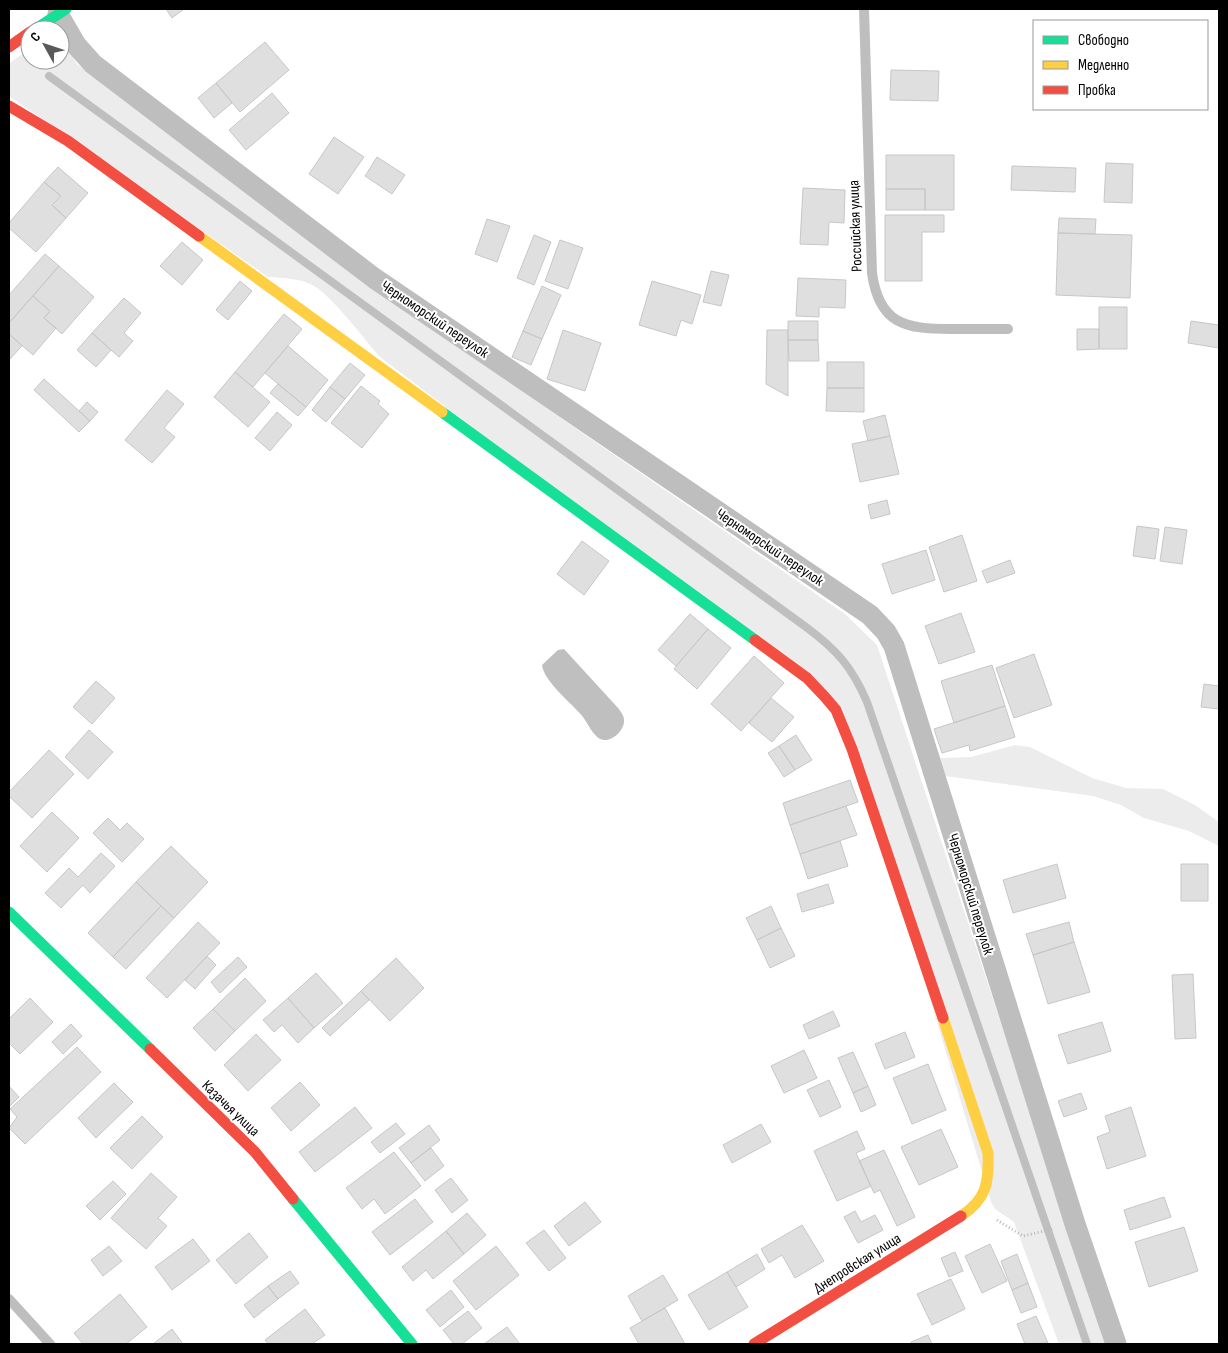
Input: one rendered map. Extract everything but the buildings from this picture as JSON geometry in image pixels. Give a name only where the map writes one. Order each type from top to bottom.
[{"type":"street","points":[[49,20],[62,11]]},
{"type":"street","name":"Черноморский переулок","points":[[62,11],[76,45],[93,64],[374,278],[870,615],[886,632],[894,646],[1075,1224],[1116,1344]]},
{"type":"street","points":[[9,47],[20,39]]},
{"type":"street","points":[[9,106],[68,141],[779,657],[807,678],[825,696],[836,710],[852,750],[988,1153],[988,1178],[981,1200],[974,1207]]},
{"type":"street","name":"Казачья улица","points":[[9,912],[255,1152],[412,1344]]},
{"type":"street","name":"Днепровская улица","points":[[754,1344],[974,1207]]},
{"type":"lane","name":"Российская улица","points":[[864,9],[872,273],[878,299],[888,312],[902,324],[919,329],[1008,329]]},
{"type":"lane","points":[[9,1300],[50,1344]]},
{"type":"path","points":[[974,1207],[1024,1236],[1060,1228]]},
{"type":"shaded area","points":[[70,53],[77,64],[369,286],[845,614],[877,645],[1106,1344],[1059,1344],[1014,1222],[995,1209],[991,1202],[843,709],[380,357],[321,291],[303,281],[268,277],[9,96],[9,63],[20,56],[20,70],[70,70]]},
{"type":"shaded area","points":[[564,649],[622,714],[624,724],[620,732],[613,738],[604,740],[597,737],[583,717],[553,685],[544,672],[542,665],[558,650]]},
{"type":"shaded area","points":[[1015,745],[1030,747],[1092,778],[1126,788],[1163,789],[1195,805],[1219,822],[1219,846],[1189,831],[1144,818],[1121,805],[1093,796],[945,776],[940,758],[971,757]]},
{"type":"waterway","points":[[49,76],[806,627],[843,660],[856,679],[867,702],[1087,1344]]},
{"type":"traffic: fast","points":[[49,20],[66,9]]},
{"type":"traffic: fast","points":[[442,412],[755,640]]},
{"type":"traffic: fast","points":[[9,912],[150,1049]]},
{"type":"traffic: fast","points":[[293,1199],[412,1344]]},
{"type":"traffic: slow","points":[[199,236],[442,412]]},
{"type":"traffic: slow","points":[[943,1018],[988,1153],[988,1173],[985,1189],[970,1210],[961,1216]]},
{"type":"traffic: jam","points":[[9,47],[20,39]]},
{"type":"traffic: jam","points":[[9,106],[68,141],[199,236]]},
{"type":"traffic: jam","points":[[755,640],[807,678],[836,710],[852,749],[943,1018]]},
{"type":"traffic: jam","points":[[150,1049],[255,1152],[293,1199]]},
{"type":"traffic: jam","points":[[754,1344],[961,1216]]}]
